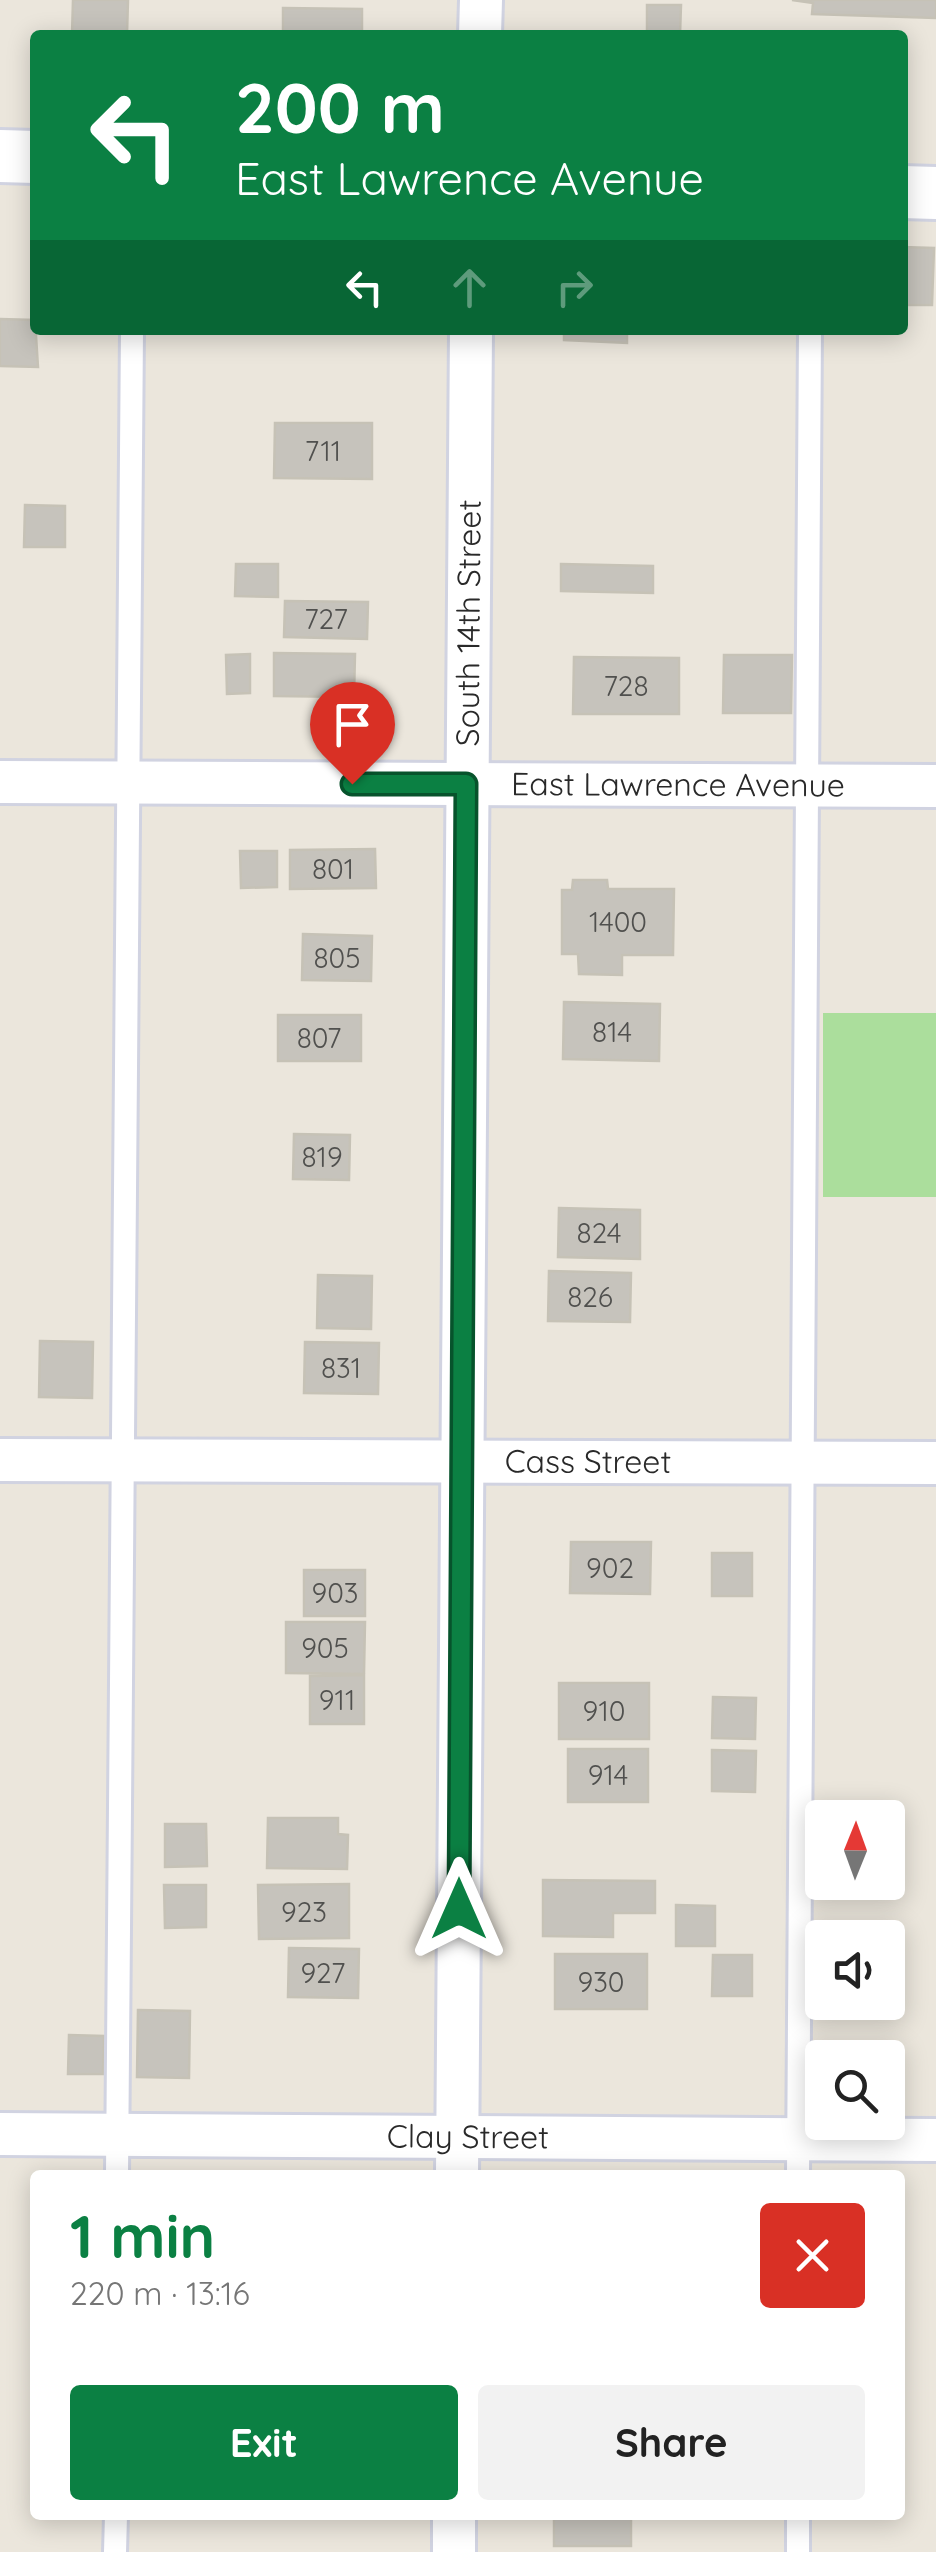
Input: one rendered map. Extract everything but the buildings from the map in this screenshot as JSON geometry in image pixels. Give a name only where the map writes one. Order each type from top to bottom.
[{"type":"street","points":[[480,30],[481,0]]},
{"type":"street","points":[[0,156],[30,157]]},
{"type":"street","points":[[908,192],[936,193]]},
{"type":"street","name":"South 14th Street","points":[[457,2157],[471,335]]},
{"type":"street","name":"East Lawrence Avenue","points":[[0,782],[936,786]]},
{"type":"street","name":"Cass Street","points":[[0,1460],[936,1463]]},
{"type":"street","name":"Clay Street","points":[[0,2134],[117,2154],[457,2157],[798,2158],[936,2140]]},
{"type":"street","points":[[454,2520],[454,2552]]},
{"type":"lane","points":[[117,2154],[132,335]]},
{"type":"lane","points":[[798,2158],[810,335]]},
{"type":"lane","points":[[116,2520],[116,2552]]},
{"type":"lane","points":[[798,2520],[798,2552]]},
{"type":"green space","points":[[823,1013],[936,1013],[936,1197],[823,1197]]},
{"type":"route","points":[[352,784],[466,784],[459,1909]]}]
